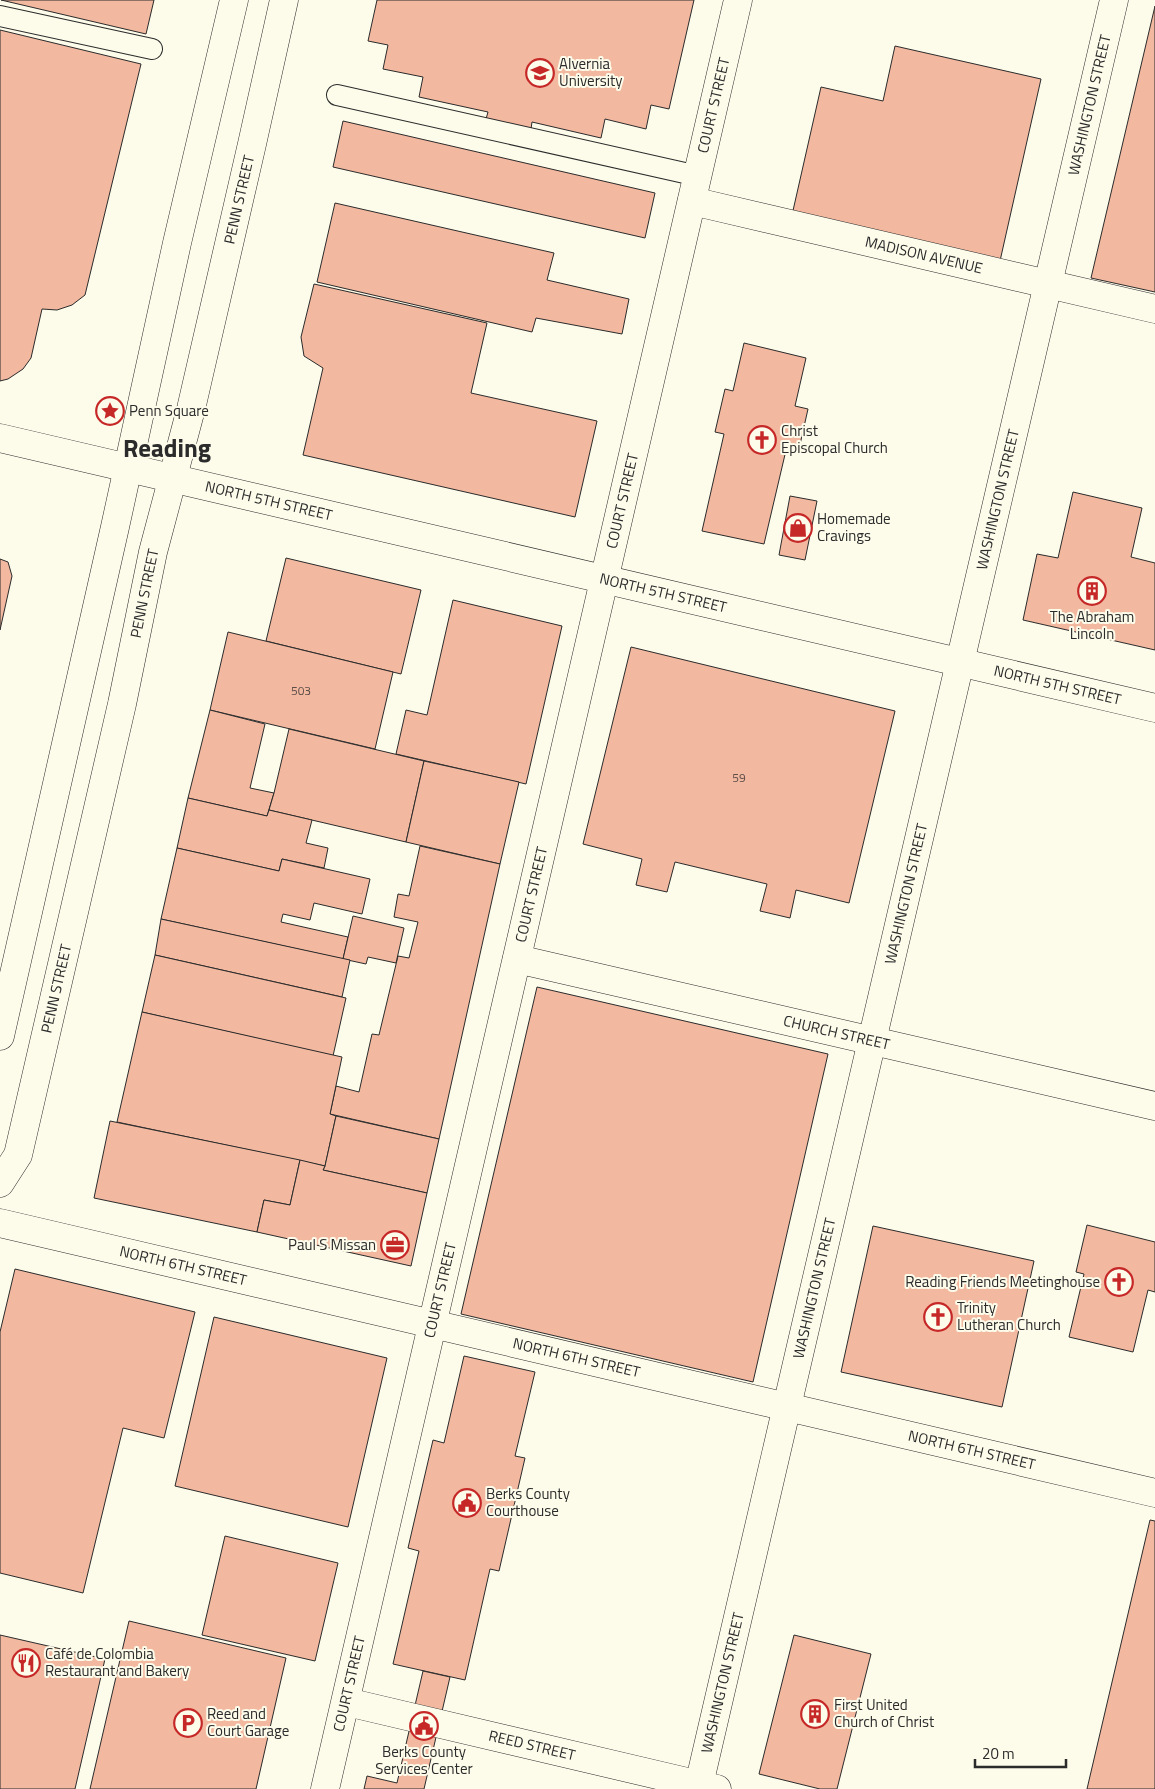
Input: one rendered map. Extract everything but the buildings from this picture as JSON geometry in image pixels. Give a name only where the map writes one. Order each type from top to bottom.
[{"type":"main road","points":[[0,1036],[129,467],[177,243],[234,0]]},
{"type":"main road","name":"PENN STREET","points":[[0,1183],[18,1156],[120,713],[153,552],[191,409],[284,0]]},
{"type":"main road","name":"COURT STREET","points":[[328,1780],[738,0]]},
{"type":"main road","name":"WASHINGTON STREET","points":[[705,1788],[787,1407],[1114,0]]},
{"type":"main road","name":"MADISON AVENUE","points":[[695,188],[1049,284],[1155,309]]},
{"type":"main road","name":"NORTH 5TH STREET","points":[[0,438],[1155,708]]},
{"type":"main road","name":"CHURCH STREET","points":[[517,959],[1155,1106]]},
{"type":"main road","name":"NORTH 6TH STREET","points":[[0,1223],[1155,1493]]},
{"type":"main road","name":"REED STREET","points":[[346,1702],[705,1788]]},
{"type":"street","points":[[0,16],[152,49]]},
{"type":"street","points":[[337,94],[695,188]]},
{"type":"place","name":"Alvernia University","points":[[540,73]]},
{"type":"place","name":"Penn Square","points":[[110,411]]},
{"type":"place","name":"Christ Episcopal Church","points":[[762,440]]},
{"type":"place","name":"Homemade Cravings","points":[[798,528]]},
{"type":"place","name":"The Abraham Lincoln","points":[[1092,591]]},
{"type":"place","name":"Paul S Missan","points":[[395,1245]]},
{"type":"place","name":"Reading Friends Meetinghouse","points":[[1119,1282]]},
{"type":"place","name":"Trinity Lutheran Church","points":[[938,1317]]},
{"type":"place","name":"Berks County Courthouse","points":[[467,1503]]},
{"type":"place","name":"Café de Colombia Restaurant and Bakery","points":[[26,1663]]},
{"type":"place","name":"First United Church of Christ","points":[[815,1714]]},
{"type":"place","name":"Reed and Court Garage","points":[[188,1723]]},
{"type":"place","name":"Berks County Services Center","points":[[424,1726]]},
{"type":"district","name":"Reading","points":[[167,448]]}]
